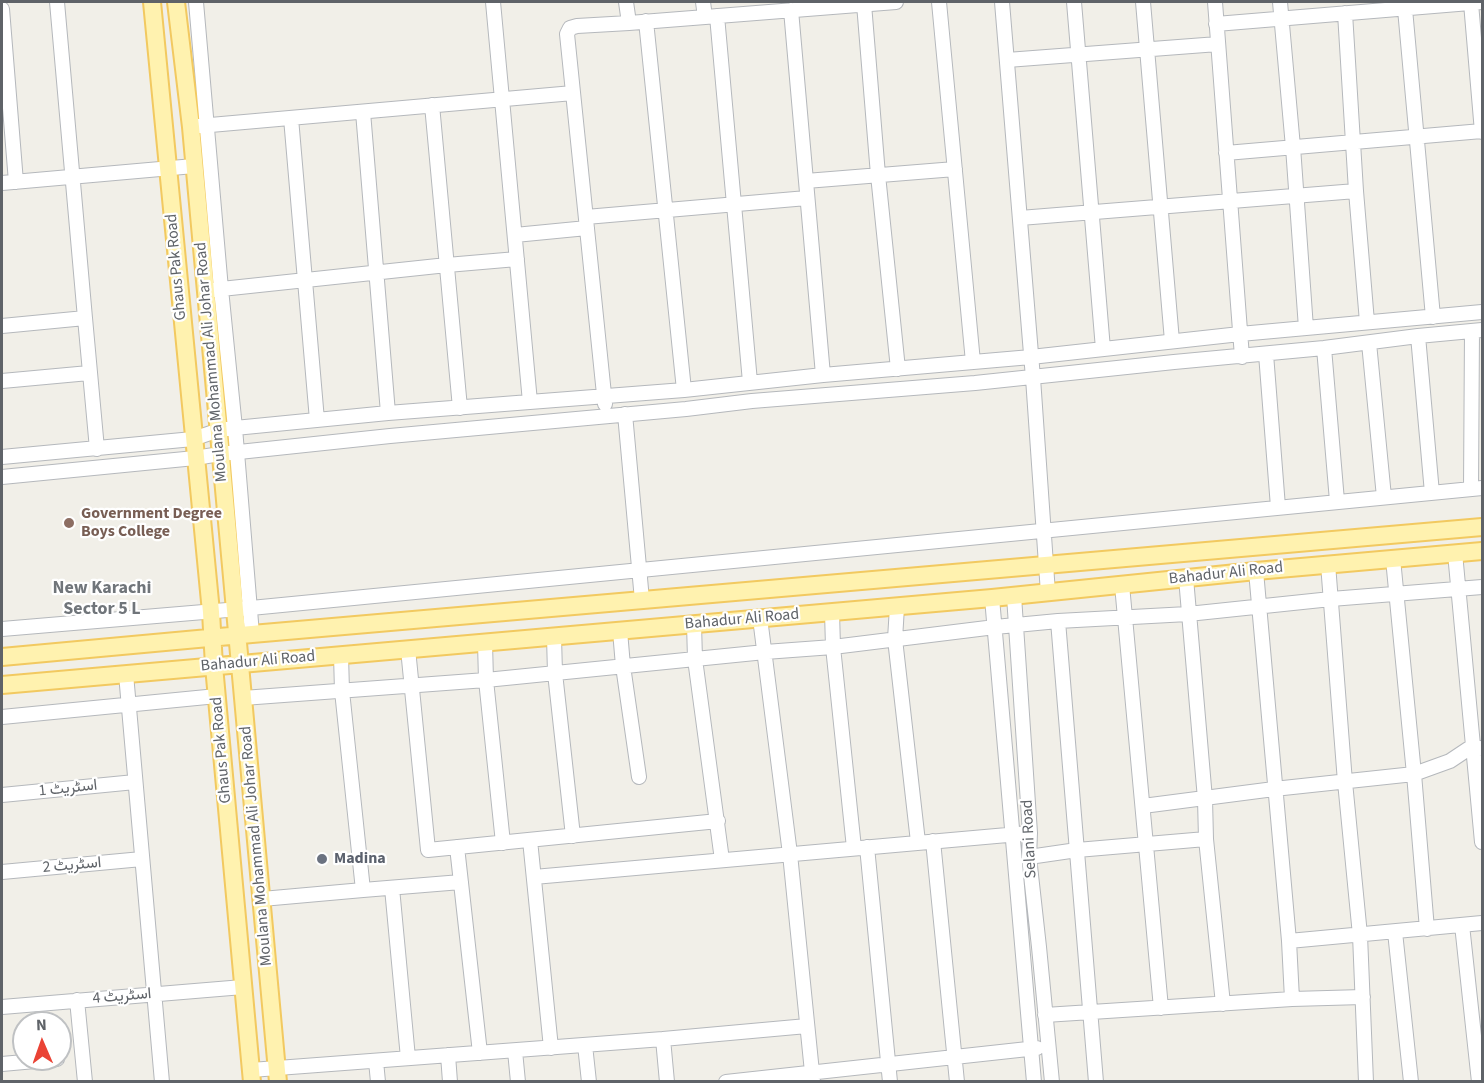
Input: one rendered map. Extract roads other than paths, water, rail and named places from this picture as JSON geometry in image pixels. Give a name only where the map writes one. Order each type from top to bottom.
[{"type":"main road","points":[[152,2],[168,169]]},
{"type":"main road","name":"Moulana Mohammad Ali Johar Road","points":[[176,2],[199,126],[194,166],[213,290],[227,429],[220,454],[243,609],[245,635],[240,664],[277,1075]]},
{"type":"main road","name":"Ghaus Pak Road","points":[[168,169],[211,612],[251,1076]]},
{"type":"main road","name":"Bahadur Ali Road","points":[[2,657],[1482,526]]},
{"type":"main road","name":"Bahadur Ali Road","points":[[2,685],[897,607],[1482,551]]},
{"type":"street","points":[[57,2],[97,449]]},
{"type":"street","points":[[196,2],[199,126],[213,290],[447,264],[517,259]]},
{"type":"street","points":[[493,2],[530,402]]},
{"type":"street","points":[[626,2],[629,23]]},
{"type":"street","points":[[703,2],[711,16],[734,204],[750,382]]},
{"type":"street","points":[[607,416],[567,34],[570,28],[711,16],[774,6],[791,10],[846,4],[896,2]]},
{"type":"street","points":[[939,2],[973,362]]},
{"type":"street","points":[[1002,2],[1048,593]]},
{"type":"street","points":[[1074,2],[1103,349]]},
{"type":"street","points":[[1143,2],[1172,341]]},
{"type":"street","points":[[1215,2],[1242,357]]},
{"type":"street","points":[[1280,2],[1306,328]]},
{"type":"street","points":[[1216,24],[1477,3],[1482,132],[1226,153]]},
{"type":"street","points":[[864,4],[878,175],[898,369]]},
{"type":"street","points":[[2,9],[6,125],[16,182]]},
{"type":"street","points":[[1405,9],[1433,317]]},
{"type":"street","points":[[791,10],[823,375]]},
{"type":"street","points":[[1345,13],[1367,322]]},
{"type":"street","points":[[646,21],[684,390]]},
{"type":"street","points":[[1007,60],[1218,44]]},
{"type":"street","points":[[199,126],[573,93]]},
{"type":"street","points":[[432,105],[460,408]]},
{"type":"street","points":[[363,112],[388,413]]},
{"type":"street","points":[[291,118],[317,420]]},
{"type":"street","points":[[2,183],[194,166]]},
{"type":"street","points":[[806,181],[955,169]]},
{"type":"street","points":[[1020,218],[1356,191]]},
{"type":"street","points":[[515,235],[665,210],[807,198]]},
{"type":"street","points":[[2,457],[193,439],[227,429],[388,413],[684,390],[1482,312]]},
{"type":"street","points":[[2,326],[85,318]]},
{"type":"street","points":[[2,477],[752,401],[1033,378],[1477,331],[1477,488],[243,609],[2,629]]},
{"type":"street","points":[[1418,336],[1432,493]]},
{"type":"street","points":[[1369,343],[1384,497]]},
{"type":"street","points":[[1324,348],[1337,501]]},
{"type":"street","points":[[1266,354],[1278,507]]},
{"type":"street","points":[[2,381],[89,373]]},
{"type":"street","points":[[625,414],[642,600]]},
{"type":"street","points":[[227,429],[237,452],[243,609]]},
{"type":"street","points":[[1455,553],[1478,748],[1482,842]]},
{"type":"street","points":[[1393,559],[1427,929]]},
{"type":"street","points":[[1328,564],[1360,935],[1366,1082]]},
{"type":"street","points":[[1256,571],[1292,999]]},
{"type":"street","points":[[1186,578],[1205,799],[1206,839],[1223,1004]]},
{"type":"street","points":[[1122,585],[1161,1008]]},
{"type":"street","points":[[243,698],[486,680],[833,647],[1058,621],[1188,614],[1331,599],[1482,587]]},
{"type":"street","name":"Selani Road","points":[[1014,596],[1030,833],[1029,857],[1052,1082]]},
{"type":"street","name":"Selani Road","points":[[992,598],[1034,1082]]},
{"type":"street","points":[[897,607],[895,639],[918,842]]},
{"type":"street","points":[[832,612],[833,647],[890,1082]]},
{"type":"street","points":[[760,618],[790,854],[812,1077]]},
{"type":"street","points":[[1058,621],[1096,1082]]},
{"type":"street","points":[[694,624],[695,659],[722,860]]},
{"type":"street","points":[[620,631],[639,777]]},
{"type":"street","points":[[554,636],[555,673],[573,836]]},
{"type":"street","points":[[485,643],[486,680],[503,843]]},
{"type":"street","points":[[408,649],[428,850],[718,821]]},
{"type":"street","points":[[341,655],[342,691],[363,890]]},
{"type":"street","points":[[126,674],[162,1082]]},
{"type":"street","points":[[2,717],[217,696]]},
{"type":"street","points":[[1143,806],[1414,774],[1450,761],[1462,751],[1478,748]]},
{"type":"street","name":"اسٹریٹ 1","points":[[2,795],[135,782]]},
{"type":"street","points":[[534,877],[1030,833]]},
{"type":"street","points":[[1029,857],[1077,850],[1206,839]]},
{"type":"street","points":[[530,840],[551,1048]]},
{"type":"street","points":[[933,841],[957,1082]]},
{"type":"street","points":[[457,847],[480,1053]]},
{"type":"street","name":"اسٹریٹ 2","points":[[2,872],[142,859]]},
{"type":"street","points":[[262,899],[461,882]]},
{"type":"street","points":[[392,888],[408,1058]]},
{"type":"street","points":[[1288,942],[1482,923]]},
{"type":"street","points":[[1462,926],[1479,1082]]},
{"type":"street","points":[[1395,932],[1411,1082]]},
{"type":"street","name":"اسٹریٹ 4","points":[[2,1007],[243,987]]},
{"type":"street","points":[[1045,1015],[1292,999],[1363,997]]},
{"type":"street","points":[[77,1000],[85,1082]]},
{"type":"street","points":[[251,1076],[277,1075],[408,1058],[807,1026]]},
{"type":"street","points":[[663,1039],[667,1082]]},
{"type":"street","points":[[585,1045],[589,1082]]},
{"type":"street","points":[[735,1081],[812,1077],[888,1064],[1048,1047]]},
{"type":"street","points":[[515,1051],[518,1082]]},
{"type":"street","points":[[72,1057],[83,1056]]},
{"type":"street","points":[[448,1056],[450,1082]]},
{"type":"street","points":[[376,1061],[378,1082]]},
{"type":"place","name":"Government Degree Boys College","points":[[69,523]]},
{"type":"place","name":"Madina","points":[[322,859]]},
{"type":"district","name":"New Karachi Sector 5 L","points":[[102,599]]}]
